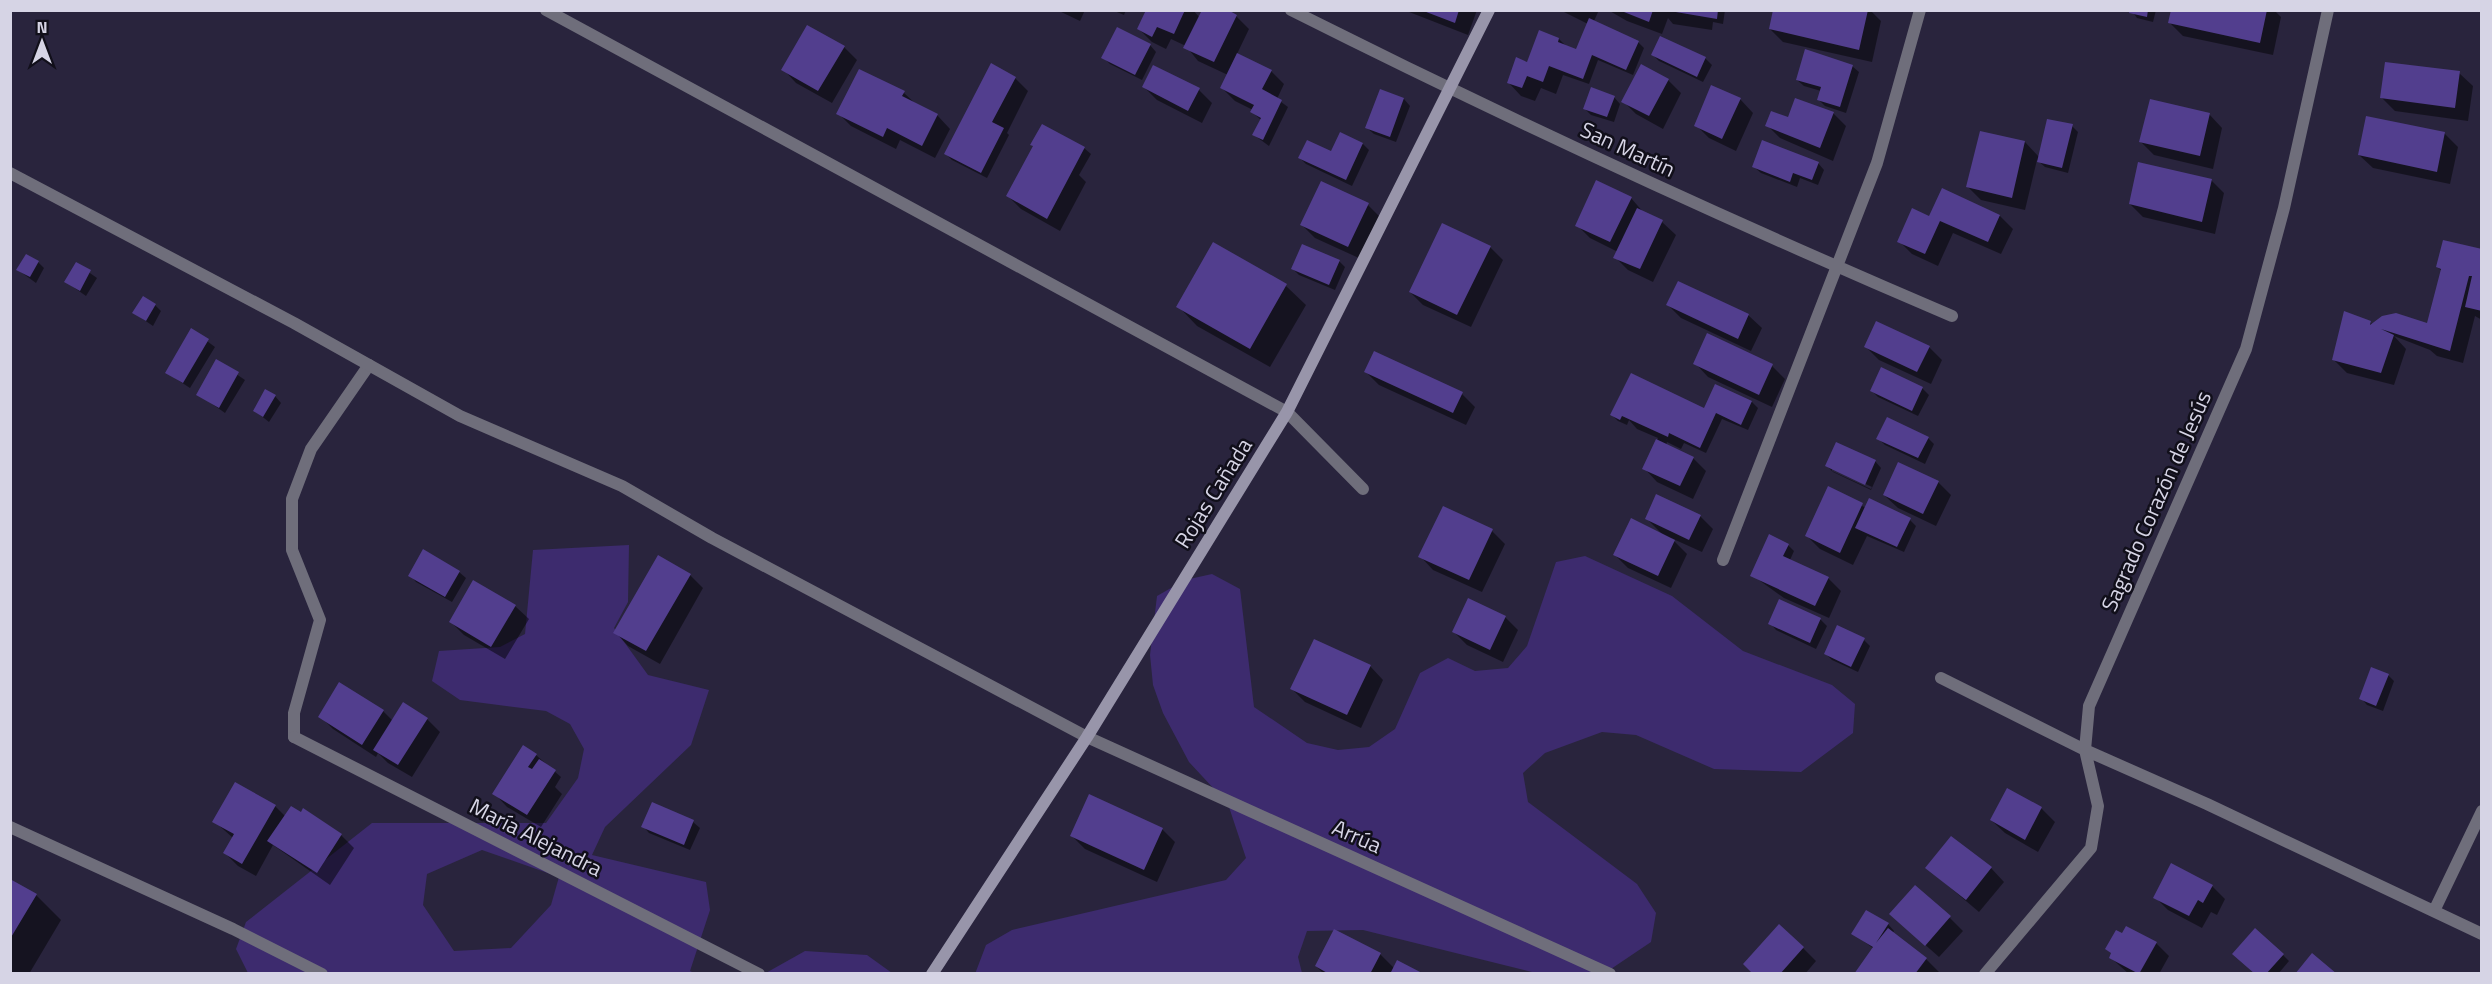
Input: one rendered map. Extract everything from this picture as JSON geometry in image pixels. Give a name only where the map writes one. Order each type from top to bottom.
[{"type":"main road","name":"Rojas Cañada","points":[[932,974],[1087,737],[1287,412],[1489,10]]},
{"type":"street","points":[[546,10],[1287,412],[1363,489]]},
{"type":"street","name":"San Martín","points":[[1291,10],[1448,89],[1837,267],[1952,316]]},
{"type":"street","points":[[1723,560],[1877,163],[1920,10]]},
{"type":"street","name":"Sagrado Corazón de Jesús","points":[[1985,974],[2091,848],[2098,806],[2085,750],[2089,706],[2246,350],[2284,208],[2328,10]]},
{"type":"street","name":"Arrúa","points":[[10,173],[294,323],[460,416],[622,486],[712,538],[1087,737],[1610,974]]},
{"type":"street","name":"María Alejandra","points":[[369,365],[311,449],[292,499],[292,550],[320,620],[294,712],[294,737],[759,974]]},
{"type":"street","points":[[1941,678],[2085,750],[2207,804],[2481,934]]},
{"type":"street","points":[[2434,911],[2481,811]]},
{"type":"street","points":[[10,827],[232,929],[322,974]]},
{"type":"shaded area","points":[[629,545],[628,602],[614,628],[648,675],[709,690],[691,745],[605,827],[592,855],[706,882],[710,910],[690,971],[694,973],[248,973],[236,949],[246,922],[372,823],[546,823],[578,778],[584,749],[570,724],[546,711],[460,700],[432,681],[439,651],[500,647],[525,634],[533,550]],"holes":[[[482,850],[559,877],[551,905],[511,948],[454,951],[423,905],[427,874]]]},
{"type":"shaded area","points":[[1585,556],[1672,596],[1743,651],[1832,685],[1855,704],[1853,733],[1801,772],[1714,769],[1636,735],[1602,732],[1545,753],[1523,773],[1528,802],[1637,884],[1656,913],[1651,942],[1605,973],[1536,973],[1363,930],[1307,931],[1298,957],[1302,973],[975,974],[986,945],[1012,930],[1226,880],[1246,858],[1228,804],[1189,762],[1163,713],[1153,685],[1150,655],[1157,596],[1185,580],[1212,574],[1240,589],[1254,707],[1307,743],[1338,750],[1369,747],[1395,729],[1420,673],[1448,658],[1475,671],[1508,668],[1527,646],[1556,562]]},
{"type":"shaded area","points":[[805,951],[867,955],[892,973],[764,974]]},
{"type":"building","points":[[1146,10],[1185,10],[1174,34],[1157,27],[1152,37],[1137,29]]},
{"type":"building","points":[[1202,10],[1228,10],[1237,15],[1214,62],[1183,48]]},
{"type":"building","points":[[1421,10],[1459,10],[1455,23]]},
{"type":"building","points":[[1619,10],[1653,10],[1649,22]]},
{"type":"building","points":[[1664,10],[1718,10],[1717,19]]},
{"type":"building","points":[[1773,10],[1868,10],[1859,50],[1769,29]]},
{"type":"building","points":[[2130,10],[2148,10],[2147,17],[2129,13]]},
{"type":"building","points":[[2171,10],[2267,10],[2260,43],[2168,23]]},
{"type":"building","points":[[1589,18],[1639,41],[1626,70],[1592,55],[1583,79],[1549,66],[1543,82],[1527,76],[1522,88],[1507,83],[1516,57],[1527,62],[1539,30],[1559,38],[1558,42],[1576,49]]},
{"type":"building","points":[[807,25],[845,46],[818,91],[781,70]]},
{"type":"building","points":[[1117,27],[1151,44],[1135,75],[1101,58]]},
{"type":"building","points":[[1660,36],[1706,57],[1697,77],[1651,55]]},
{"type":"building","points":[[1805,49],[1853,65],[1840,107],[1817,100],[1821,87],[1796,80]]},
{"type":"building","points":[[1237,53],[1272,70],[1262,89],[1282,100],[1263,140],[1252,135],[1261,118],[1250,112],[1254,105],[1220,88]]},
{"type":"building","points":[[2385,62],[2460,71],[2455,108],[2380,98]]},
{"type":"building","points":[[991,63],[1016,77],[992,122],[1004,128],[981,173],[944,154]]},
{"type":"building","points":[[1641,64],[1669,79],[1649,116],[1621,102]]},
{"type":"building","points":[[1153,65],[1200,88],[1188,111],[1142,87]]},
{"type":"building","points":[[859,69],[905,91],[902,96],[938,114],[922,146],[887,128],[883,137],[836,114]]},
{"type":"building","points":[[1711,85],[1741,98],[1722,139],[1694,126]]},
{"type":"building","points":[[1591,87],[1615,96],[1607,117],[1583,109]]},
{"type":"building","points":[[1380,89],[1404,98],[1390,137],[1365,128]]},
{"type":"building","points":[[1795,98],[1834,112],[1820,148],[1765,126],[1771,111],[1788,117]]},
{"type":"building","points":[[2150,99],[2210,113],[2200,156],[2139,142]]},
{"type":"building","points":[[2366,116],[2445,132],[2437,172],[2358,155]]},
{"type":"building","points":[[2047,119],[2073,124],[2062,168],[2037,162]]},
{"type":"building","points":[[1042,124],[1085,147],[1047,219],[1006,196]]},
{"type":"building","points":[[1980,131],[2025,141],[2012,198],[1966,187]]},
{"type":"building","points":[[1340,132],[1363,143],[1346,180],[1298,158],[1307,140],[1331,151]]},
{"type":"building","points":[[1762,140],[1819,162],[1812,180],[1793,173],[1790,182],[1752,167]]},
{"type":"building","points":[[2138,162],[2212,179],[2202,222],[2129,204]]},
{"type":"building","points":[[1596,180],[1632,197],[1610,242],[1575,226]]},
{"type":"building","points":[[1321,181],[1369,203],[1348,247],[1300,225]]},
{"type":"building","points":[[1942,188],[2000,215],[1988,242],[1940,221],[1925,254],[1897,242],[1912,208],[1929,216]]},
{"type":"building","points":[[1637,208],[1663,220],[1640,269],[1613,258]]},
{"type":"building","points":[[1442,223],[1491,246],[1457,315],[1409,292]]},
{"type":"building","points":[[2443,240],[2482,249],[2482,311],[2465,307],[2472,276],[2469,276],[2450,351],[2381,329],[2394,335],[2381,373],[2332,360],[2344,311],[2371,321],[2370,325],[2382,316],[2396,313],[2427,323],[2441,269],[2436,267]]},
{"type":"building","points":[[1213,242],[1287,284],[1250,349],[1176,307]]},
{"type":"building","points":[[1302,244],[1340,260],[1329,285],[1291,269]]},
{"type":"building","points":[[26,254],[39,261],[30,277],[16,270]]},
{"type":"building","points":[[76,262],[91,270],[80,291],[64,282]]},
{"type":"building","points":[[1678,281],[1749,314],[1738,339],[1666,305]]},
{"type":"building","points":[[143,296],[156,304],[146,321],[132,313]]},
{"type":"building","points":[[1876,321],[1930,346],[1917,372],[1864,347]]},
{"type":"building","points":[[191,328],[209,339],[183,383],[165,373]]},
{"type":"building","points":[[1707,333],[1773,364],[1759,395],[1693,364]]},
{"type":"building","points":[[1374,351],[1463,392],[1453,413],[1364,372]]},
{"type":"building","points":[[216,359],[239,372],[219,408],[196,395]]},
{"type":"building","points":[[1881,367],[1923,387],[1912,411],[1870,391]]},
{"type":"building","points":[[1631,373],[1704,408],[1715,384],[1752,401],[1741,425],[1716,413],[1700,448],[1669,433],[1668,437],[1622,416],[1620,420],[1610,415]]},
{"type":"building","points":[[265,389],[276,395],[263,417],[253,411]]},
{"type":"building","points":[[1887,417],[1929,437],[1918,458],[1876,439]]},
{"type":"building","points":[[1656,439],[1694,457],[1680,486],[1642,469]]},
{"type":"building","points":[[1836,442],[1876,460],[1865,485],[1825,466]]},
{"type":"building","points":[[1898,462],[1939,481],[1923,514],[1883,495]]},
{"type":"building","points":[[1828,486],[1863,503],[1840,553],[1805,536]]},
{"type":"building","points":[[1656,494],[1701,515],[1689,540],[1645,519]]},
{"type":"building","points":[[1869,498],[1911,518],[1897,547],[1855,528]]},
{"type":"building","points":[[1443,506],[1493,529],[1469,580],[1418,557]]},
{"type":"building","points":[[1631,518],[1675,540],[1658,576],[1613,555]]},
{"type":"building","points":[[1769,534],[1789,544],[1783,556],[1829,577],[1815,606],[1750,576]]},
{"type":"building","points":[[423,549],[460,571],[445,597],[408,576]]},
{"type":"building","points":[[658,555],[691,574],[646,651],[613,633]]},
{"type":"building","points":[[473,580],[516,605],[491,647],[449,622]]},
{"type":"building","points":[[1468,598],[1506,616],[1490,650],[1452,632]]},
{"type":"building","points":[[1779,599],[1821,618],[1810,643],[1768,624]]},
{"type":"building","points":[[1837,625],[1865,638],[1851,667],[1824,654]]},
{"type":"building","points":[[1314,639],[1371,665],[1347,715],[1290,689]]},
{"type":"building","points":[[2371,667],[2389,674],[2376,706],[2359,699]]},
{"type":"building","points":[[339,682],[384,710],[362,745],[318,717]]},
{"type":"building","points":[[403,702],[428,718],[398,765],[373,750]]},
{"type":"building","points":[[523,745],[537,754],[528,767],[532,769],[539,759],[556,770],[527,815],[492,794]]},
{"type":"building","points":[[235,782],[276,805],[242,864],[223,853],[234,834],[212,822]]},
{"type":"building","points":[[2007,788],[2042,807],[2025,840],[1990,820]]},
{"type":"building","points":[[1089,794],[1163,828],[1144,870],[1070,836]]},
{"type":"building","points":[[652,802],[694,820],[684,845],[641,827]]},
{"type":"building","points":[[291,806],[301,812],[303,808],[342,834],[317,873],[267,841]]},
{"type":"building","points":[[1951,836],[1992,867],[1966,900],[1925,868]]},
{"type":"building","points":[[2171,863],[2213,885],[2203,903],[2198,900],[2189,916],[2153,898]]},
{"type":"building","points":[[10,879],[37,894],[10,939]]},
{"type":"building","points":[[1915,885],[1951,916],[1925,946],[1889,914]]},
{"type":"building","points":[[1866,910],[1889,923],[1876,943],[1888,928],[1927,958],[1915,974],[1854,974],[1873,947],[1851,934]]},
{"type":"building","points":[[1779,924],[1804,947],[1780,974],[1753,974],[1743,964]]},
{"type":"building","points":[[2126,926],[2157,942],[2139,974],[2109,958],[2111,953],[2105,949],[2116,930],[2122,933]]},
{"type":"building","points":[[2255,928],[2284,954],[2266,974],[2255,974],[2232,954]]},
{"type":"building","points":[[1334,929],[1381,953],[1370,974],[1329,974],[1315,966]]},
{"type":"building","points":[[2312,953],[2337,974],[2295,974]]},
{"type":"building","points":[[1397,960],[1424,974],[1390,974]]}]
